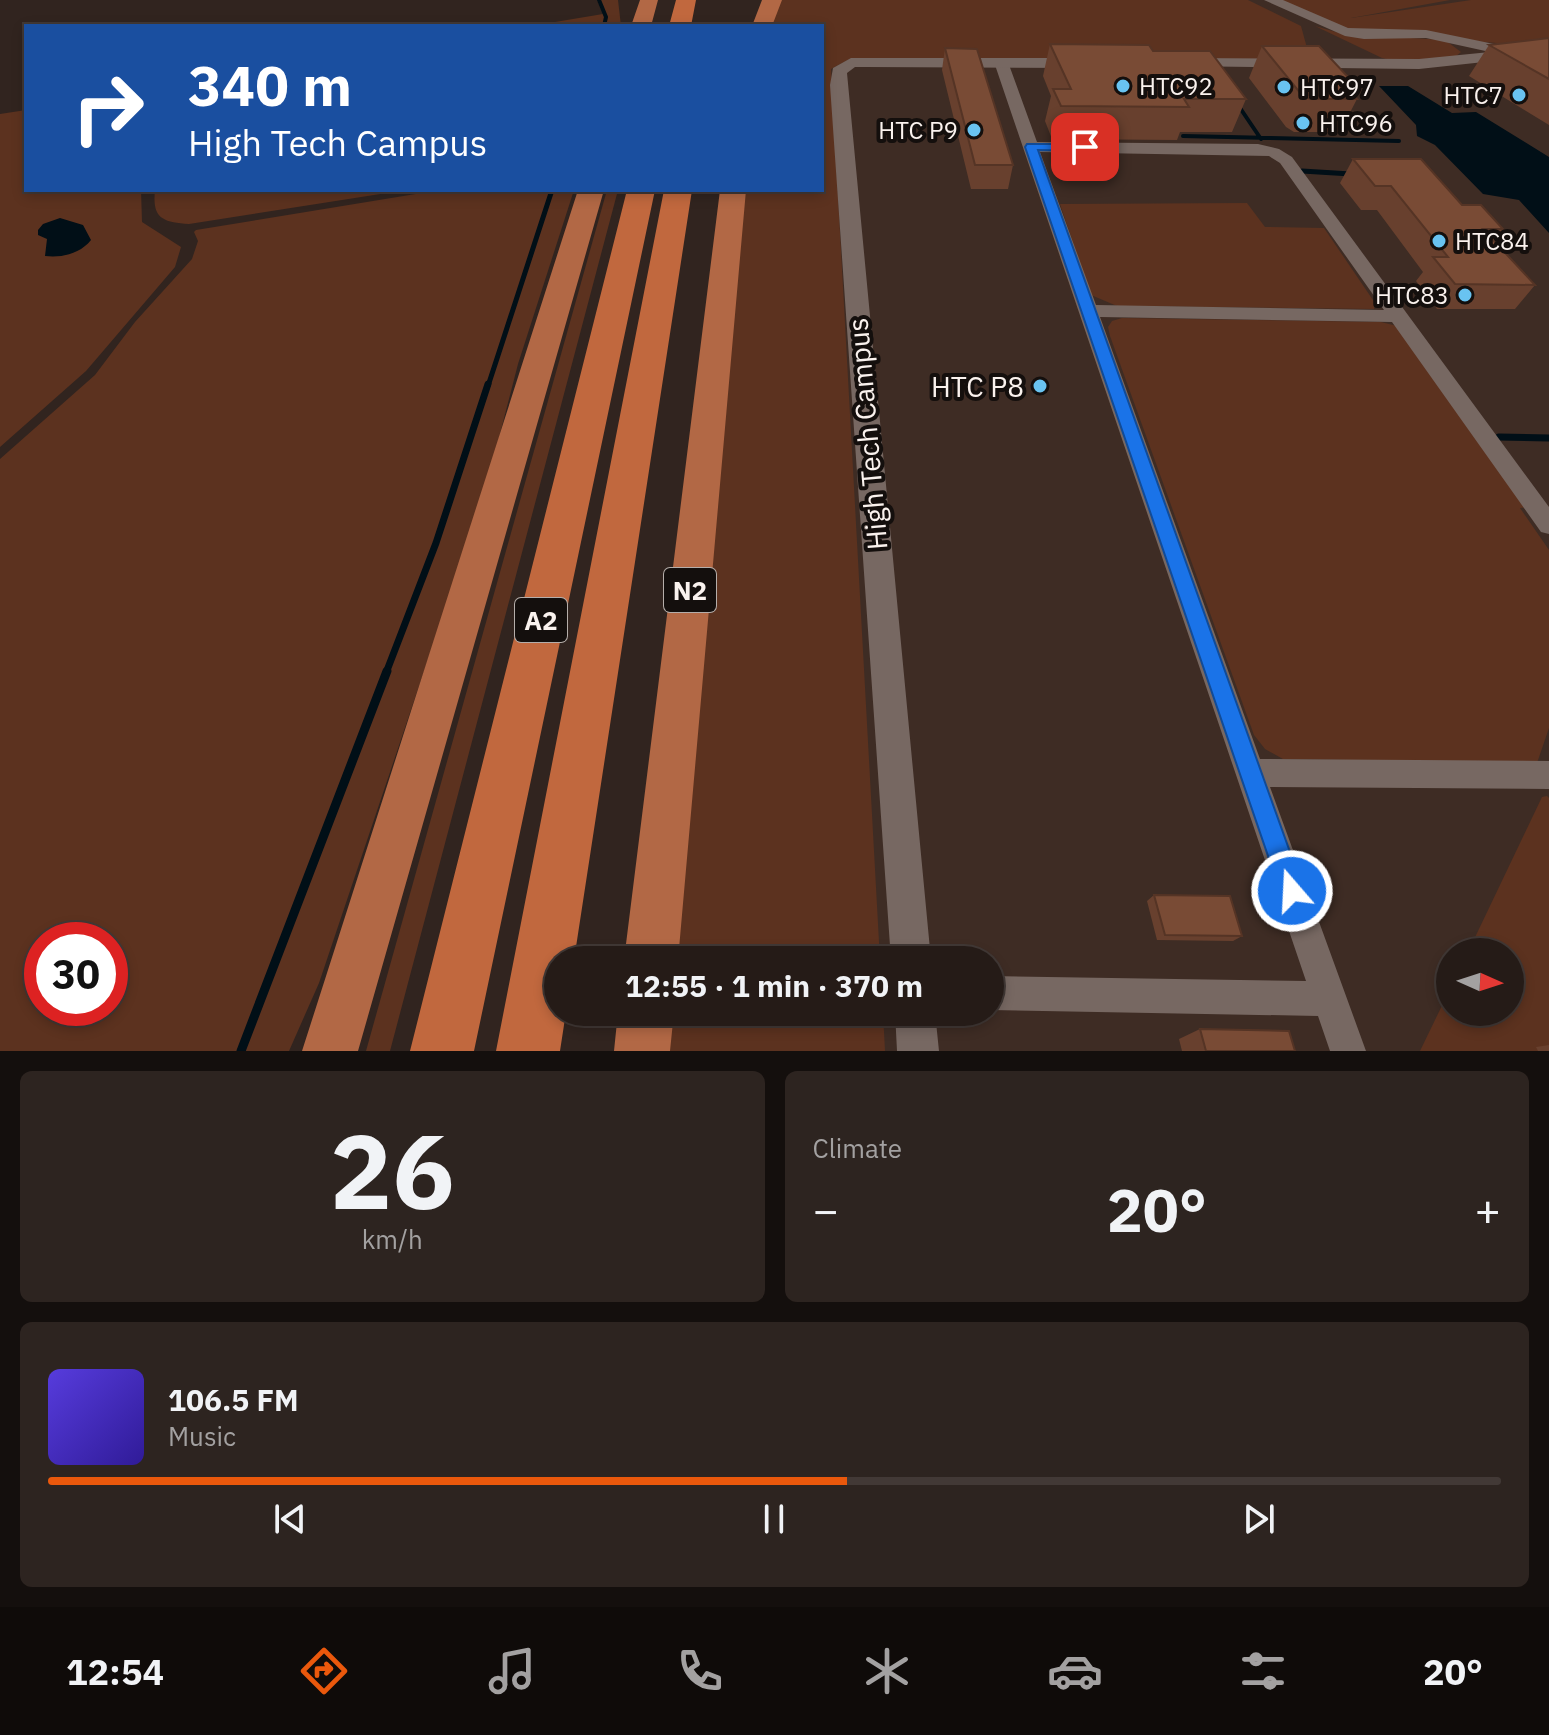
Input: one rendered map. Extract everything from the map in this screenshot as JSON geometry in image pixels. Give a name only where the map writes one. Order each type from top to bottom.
[{"type":"highway","points":[[642,24],[649,0]]},
{"type":"highway","points":[[680,24],[686,0]]},
{"type":"highway","points":[[754,24],[757,0]]},
{"type":"highway","points":[[763,24],[772,0]]},
{"type":"highway","points":[[330,1051],[590,192]]},
{"type":"highway","name":"A2","points":[[442,1051],[641,192]]},
{"type":"highway","name":"A2","points":[[528,1051],[678,192]]},
{"type":"highway","name":"N2","points":[[652,946],[733,192]]},
{"type":"highway","points":[[642,1051],[645,1026]]},
{"type":"street","points":[[1257,0],[1334,39],[1400,64]]},
{"type":"street","points":[[1271,0],[1345,32],[1374,36],[1426,34],[1543,51]]},
{"type":"street","points":[[1334,39],[1354,55],[1353,60],[1340,64]]},
{"type":"street","points":[[1452,40],[1464,49],[1464,59]]},
{"type":"street","points":[[1157,63],[1400,64],[1543,51]]},
{"type":"street","name":"High Tech Campus","points":[[910,946],[839,71],[859,62],[1110,63]]},
{"type":"street","points":[[1001,62],[1348,1051]]},
{"type":"street","points":[[1031,147],[1258,149],[1274,152],[1286,160],[1549,525]]},
{"type":"street","points":[[1089,311],[1400,316]]},
{"type":"street","points":[[1253,773],[1549,775]]},
{"type":"street","points":[[1004,993],[1330,999]]},
{"type":"street","points":[[916,1026],[918,1051]]},
{"type":"shaded area","points":[[597,0],[618,0],[621,24],[543,24],[603,14]]},
{"type":"shaded area","points":[[775,0],[1248,0],[1301,26],[1307,48],[1321,62],[848,60],[831,69],[879,946],[672,946],[743,192],[824,192],[824,24],[766,24]]},
{"type":"shaded area","points":[[827,0],[1549,0],[1549,1051],[778,1051],[779,1026],[1004,1026],[1004,946],[781,946],[824,192],[822,24]]},
{"type":"shaded area","points":[[1275,0],[1450,0],[1351,18],[1471,0],[1549,0],[1549,47],[1355,32]]},
{"type":"shaded area","points":[[1315,26],[1343,34],[1445,40],[1461,52],[1455,57],[1395,61],[1382,58]]},
{"type":"shaded area","points":[[1379,86],[1408,86],[1452,113],[1476,112],[1549,157],[1549,233],[1519,200],[1483,194],[1435,145],[1417,136],[1416,125]]},
{"type":"shaded area","points":[[24,110],[24,192],[141,192],[142,222],[181,247],[175,267],[86,371],[0,447],[0,114]]},
{"type":"shaded area","points":[[155,192],[393,192],[189,224],[161,217],[154,199]]},
{"type":"shaded area","points":[[428,192],[573,192],[518,364],[487,484],[319,983],[289,1051],[0,1051],[0,459],[95,375],[135,322],[192,259],[198,241],[196,230]]},
{"type":"shaded area","points":[[606,192],[617,192],[390,1051],[366,1051]]},
{"type":"shaded area","points":[[1247,203],[1265,227],[1324,228],[1375,303],[1374,309],[1117,306],[1091,295],[1060,204]]},
{"type":"shaded area","points":[[60,218],[83,225],[91,240],[70,254],[45,256],[47,239],[38,235],[38,230],[43,224]]},
{"type":"shaded area","points":[[1122,318],[1381,322],[1397,326],[1528,507],[1520,508],[1549,550],[1549,728],[1537,763],[1283,759],[1265,749],[1254,735],[1110,336],[1108,327],[1112,321]]},
{"type":"shaded area","points":[[1542,797],[1549,798],[1549,1051],[1420,1051],[1436,1018],[1436,1026],[1524,1026],[1524,938],[1475,938]]},
{"type":"shaded area","points":[[666,1026],[884,1026],[885,1051],[663,1051]]},
{"type":"building","points":[[1549,38],[1549,79],[1489,45]]},
{"type":"building","points":[[1050,44],[1149,45],[1153,51],[1210,51],[1246,99],[1184,99],[1189,107],[1061,106],[1053,89],[1071,89]]},
{"type":"building","points":[[1262,46],[1319,46],[1348,77],[1341,81],[1357,99],[1310,99],[1301,94]]},
{"type":"building","points":[[945,48],[977,49],[1013,165],[975,165]]},
{"type":"building","points":[[1353,159],[1421,159],[1462,205],[1481,205],[1503,229],[1483,229],[1535,285],[1455,284],[1433,257],[1448,257],[1391,186],[1375,186]]},
{"type":"building","points":[[1154,895],[1230,896],[1242,936],[1165,935]]},
{"type":"building","points":[[1200,1029],[1289,1031],[1295,1051],[1206,1051]]},
{"type":"waterway","points":[[599,0],[606,17],[604,24]]},
{"type":"waterway","points":[[1236,102],[1260,138]]},
{"type":"waterway","points":[[1183,136],[1260,138]]},
{"type":"waterway","points":[[1260,138],[1399,141]]},
{"type":"waterway","points":[[1302,171],[1351,174]]},
{"type":"waterway","points":[[488,386],[551,192]]},
{"type":"waterway","points":[[386,673],[436,543],[488,384]]},
{"type":"waterway","points":[[1499,437],[1549,438]]},
{"type":"waterway","points":[[241,1051],[387,671]]},
{"type":"place","name":"HTC92","points":[[1123,86]]},
{"type":"place","name":"HTC97","points":[[1284,87]]},
{"type":"place","name":"HTC7","points":[[1519,95]]},
{"type":"place","name":"HTC96","points":[[1303,123]]},
{"type":"place","name":"HTC P9","points":[[974,130]]},
{"type":"place","name":"HTC84","points":[[1439,241]]},
{"type":"place","name":"HTC83","points":[[1465,295]]},
{"type":"place","name":"HTC P8","points":[[1040,386]]},
{"type":"route","points":[[1085,147],[1031,147],[1292,891]]}]
